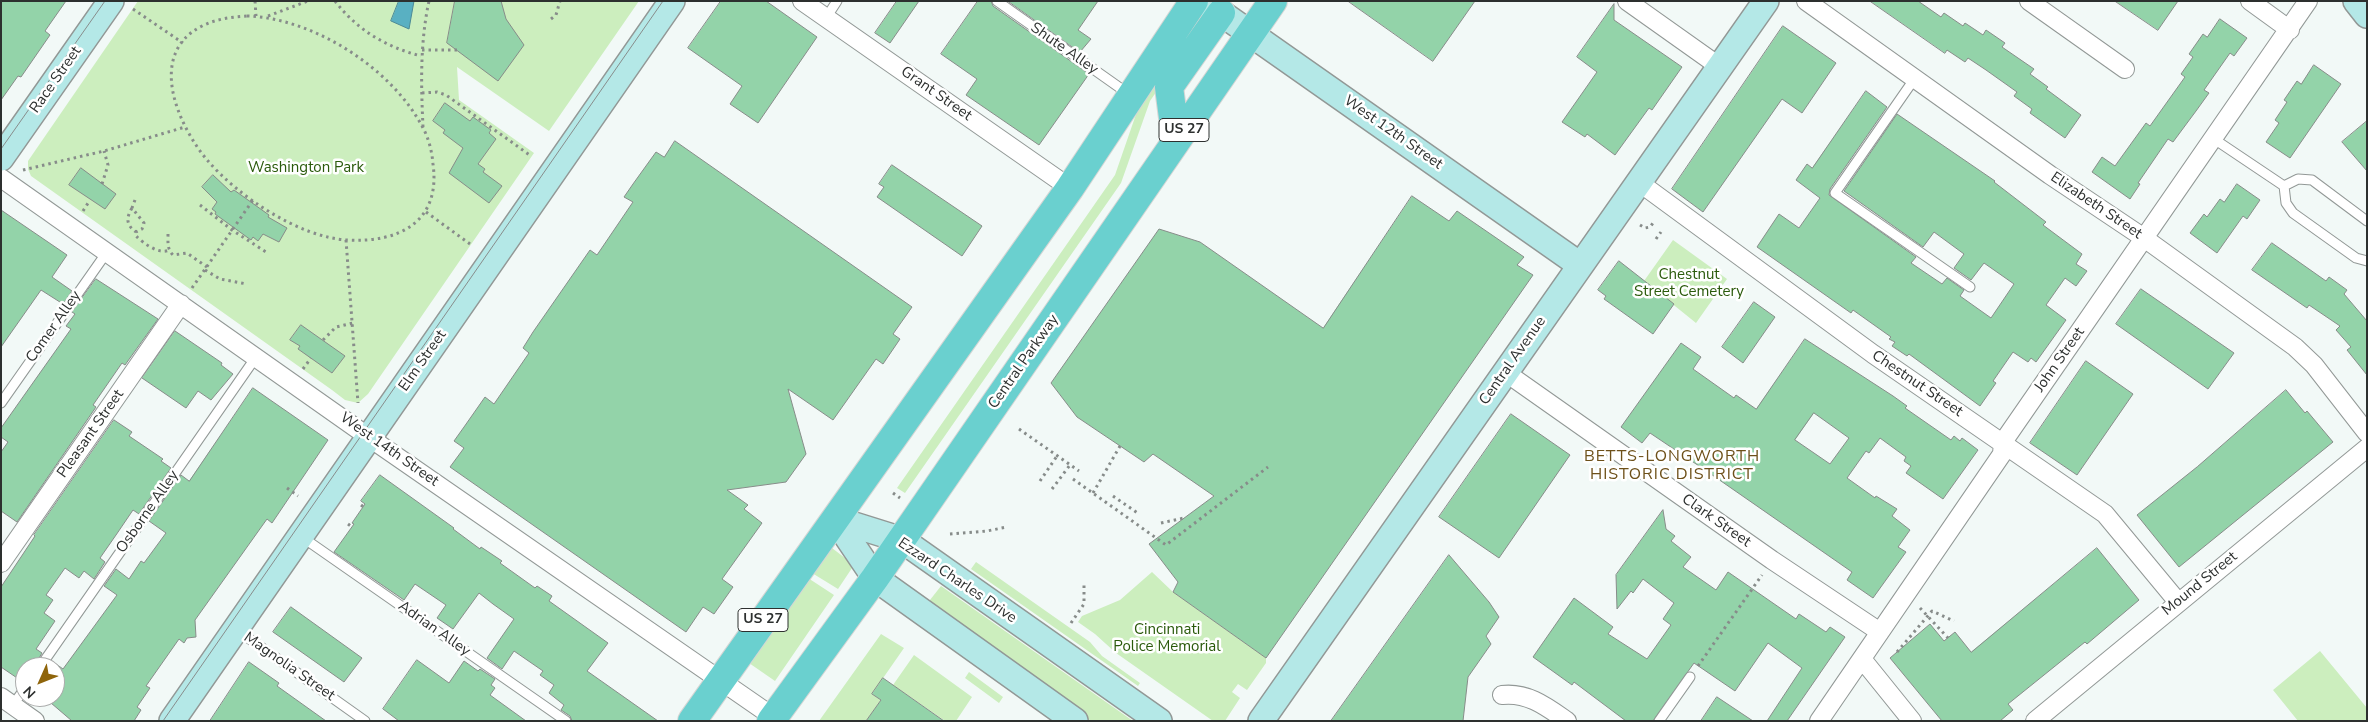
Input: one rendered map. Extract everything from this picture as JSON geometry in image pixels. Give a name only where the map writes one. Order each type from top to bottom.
[{"type":"main road","name":"Elm Street","points":[[173,720],[672,1]]},
{"type":"main road","points":[[1075,721],[875,578],[835,520],[1070,188],[1194,1]]},
{"type":"main road","name":"Central Parkway","points":[[774,720],[902,540],[1273,1]]},
{"type":"main road","name":"Central Avenue","points":[[1261,721],[1766,1]]},
{"type":"main road","points":[[2356,1],[2367,15]]},
{"type":"main road","name":"Race Street","points":[[11,164],[122,5]]},
{"type":"main road","points":[[1176,141],[1169,87],[1213,7]]},
{"type":"main road","name":"West 12th Street","points":[[1213,7],[1580,265]]},
{"type":"main road","name":"Ezzard Charles Drive","points":[[835,520],[902,540],[1160,721]]},
{"type":"main road","name":"US 27","points":[[692,721],[835,520]]},
{"type":"street","name":"Grant Street","points":[[802,1],[1070,188]]},
{"type":"street","points":[[1627,1],[1720,67]]},
{"type":"street","name":"Elizabeth Street","points":[[1806,1],[2050,175],[2144,238],[2295,347],[2314,365],[2367,433]]},
{"type":"street","points":[[2250,1],[2290,30]]},
{"type":"street","name":"John Street","points":[[1819,721],[2002,454],[2003,442],[2290,30],[2308,1]]},
{"type":"street","points":[[2038,4],[2125,69]]},
{"type":"street","name":"West 14th Street","points":[[1,178],[107,252],[184,300],[256,358],[774,720]]},
{"type":"street","name":"Chestnut Street","points":[[1640,183],[1873,354],[2105,514],[2178,602]]},
{"type":"street","name":"Pleasant Street","points":[[1,563],[184,300]]},
{"type":"street","name":"Clark Street","points":[[1505,372],[1772,560],[1880,632]]},
{"type":"street","name":"Mound Street","points":[[2035,721],[2367,448]]},
{"type":"street","points":[[1862,659],[1912,721]]},
{"type":"street","points":[[1502,695],[1513,694],[1536,700],[1567,721]]},
{"type":"street","points":[[7,701],[35,721]]},
{"type":"lane","points":[[826,18],[837,1]]},
{"type":"lane","name":"Shute Alley","points":[[997,1],[1130,96]]},
{"type":"lane","points":[[1915,78],[1835,193],[1970,287]]},
{"type":"lane","points":[[2214,139],[2284,186],[2286,203],[2293,213],[2356,258],[2367,261]]},
{"type":"lane","points":[[2284,186],[2298,179],[2312,180],[2367,221]]},
{"type":"lane","name":"Comer Alley","points":[[1,403],[107,252]]},
{"type":"lane","name":"Osborne Alley","points":[[47,657],[256,358]]},
{"type":"lane","name":"Adrian Alley","points":[[302,536],[566,721]]},
{"type":"lane","name":"Magnolia Street","points":[[237,630],[365,721]]},
{"type":"lane","points":[[1659,721],[1690,677]]},
{"type":"path","points":[[255,1],[256,16]]},
{"type":"path","points":[[268,17],[308,1]]},
{"type":"path","points":[[335,1],[353,21],[369,34],[402,51],[421,56]]},
{"type":"path","points":[[423,127],[421,56],[423,26],[429,1]]},
{"type":"path","points":[[551,19],[556,15],[560,1]]},
{"type":"path","points":[[122,5],[183,43]]},
{"type":"path","points":[[256,16],[268,17],[310,31],[352,54],[388,82],[423,127],[431,149],[434,173],[432,202],[426,212],[408,229],[396,235],[379,239],[346,240],[332,238],[302,228],[253,200],[214,168],[184,127],[174,99],[172,84],[174,58],[188,35],[212,22],[225,18],[256,16]]},
{"type":"path","points":[[422,50],[456,50]]},
{"type":"path","points":[[422,93],[437,92],[446,95],[531,156]]},
{"type":"path","points":[[11,164],[104,150],[184,127]]},
{"type":"path","points":[[102,184],[108,166],[104,150]]},
{"type":"path","points":[[83,211],[90,200]]},
{"type":"path","points":[[134,200],[128,222],[129,226],[136,232],[137,238],[164,252],[169,250]]},
{"type":"path","points":[[184,300],[253,200]]},
{"type":"path","points":[[200,205],[232,230],[266,252]]},
{"type":"path","points":[[132,208],[144,223],[142,228],[136,232]]},
{"type":"path","points":[[426,212],[470,244]]},
{"type":"path","points":[[1640,225],[1645,228],[1650,227],[1653,223]]},
{"type":"path","points":[[1656,239],[1661,232]]},
{"type":"path","points":[[168,234],[169,250],[173,255],[187,254],[220,279],[247,284]]},
{"type":"path","points":[[346,240],[358,403]]},
{"type":"path","points":[[323,340],[336,326],[353,323]]},
{"type":"path","points":[[303,369],[311,358]]},
{"type":"path","points":[[1019,429],[1079,471]]},
{"type":"path","points":[[1093,493],[1120,446]]},
{"type":"path","points":[[1040,480],[1058,456]]},
{"type":"path","points":[[1052,489],[1070,465]]},
{"type":"path","points":[[1073,479],[1166,545],[1268,467]]},
{"type":"path","points":[[287,488],[298,496]]},
{"type":"path","points":[[893,493],[900,498]]},
{"type":"path","points":[[1113,496],[1138,514]]},
{"type":"path","points":[[361,505],[365,508]]},
{"type":"path","points":[[1161,523],[1184,518]]},
{"type":"path","points":[[348,524],[352,527]]},
{"type":"path","points":[[950,534],[987,531],[1007,527]]},
{"type":"path","points":[[1690,677],[1772,560]]},
{"type":"path","points":[[1071,623],[1084,604],[1084,582]]},
{"type":"path","points":[[1920,607],[1948,638]]},
{"type":"path","points":[[1897,652],[1932,611],[1954,621]]},
{"type":"green space","name":"Washington Park","points":[[138,1],[639,1],[549,131],[457,67],[459,100],[534,153],[368,394],[358,403],[345,400],[31,176],[28,169],[28,161]]},
{"type":"green space","points":[[1191,28],[1197,32],[1150,101],[1121,183],[905,493],[897,488],[1115,175],[1142,97]]},
{"type":"green space","name":"Chestnut Street Cemetery","points":[[1673,240],[1727,279],[1696,323],[1644,281]]},
{"type":"green space","points":[[832,548],[854,565],[838,589],[812,573]]},
{"type":"green space","points":[[976,562],[1090,642],[1102,656],[1140,683],[1138,686],[971,569]]},
{"type":"green space","name":"Cincinnati Police Memorial","points":[[1152,572],[1173,592],[1266,658],[1266,663],[1247,690],[1238,684],[1232,692],[1240,698],[1225,721],[1213,721],[1116,653],[1078,622],[1082,616],[1120,600]]},
{"type":"green space","points":[[808,578],[834,595],[775,681],[749,663]]},
{"type":"green space","points":[[941,586],[1133,721],[1091,721],[926,605]]},
{"type":"green space","points":[[881,634],[904,648],[872,694],[881,700],[866,721],[819,721]]},
{"type":"green space","points":[[2320,651],[2367,708],[2367,721],[2298,721],[2273,690]]},
{"type":"green space","points":[[914,655],[972,697],[956,721],[945,721],[893,685]]},
{"type":"green space","points":[[969,672],[1003,697],[999,703],[965,678]]},
{"type":"water","points":[[399,1],[414,1],[409,29],[391,21]]},
{"type":"building","points":[[1,1],[66,1],[45,31],[50,35],[21,77],[18,76],[1,100]]},
{"type":"building","points":[[455,1],[501,1],[506,19],[524,45],[498,81],[447,43]]},
{"type":"building","points":[[721,1],[766,1],[817,37],[758,123],[730,104],[742,86],[688,48]]},
{"type":"building","points":[[897,1],[919,1],[890,43],[875,33]]},
{"type":"building","points":[[978,1],[991,1],[993,6],[1089,74],[1039,145],[966,95],[977,79],[941,54]]},
{"type":"building","points":[[1008,1],[1098,1],[1078,30],[1091,39],[1080,52]]},
{"type":"building","points":[[1348,1],[1475,1],[1433,61]]},
{"type":"building","points":[[1870,1],[1918,1],[1941,17],[1944,13],[1963,26],[1965,23],[1983,35],[1986,30],[2005,43],[2002,47],[2034,69],[2030,74],[2048,87],[2046,89],[2081,115],[2065,138],[2030,113],[2032,109],[2014,96],[2017,92],[1986,70],[1968,58],[1965,62],[1947,50],[1945,53]]},
{"type":"building","points":[[2115,1],[2178,1],[2158,30]]},
{"type":"building","points":[[1614,4],[1614,20],[1682,67],[1652,110],[1649,108],[1615,155],[1587,134],[1585,137],[1562,122],[1597,72],[1577,57]]},
{"type":"building","points":[[2220,19],[2247,38],[2234,56],[2230,53],[2204,90],[2209,93],[2173,142],[2168,139],[2138,183],[2140,184],[2130,199],[2092,172],[2102,157],[2115,166],[2146,123],[2150,126],[2185,77],[2181,74],[2193,57],[2189,54],[2203,34],[2207,37]]},
{"type":"building","points":[[1783,26],[1836,63],[1802,113],[1782,99],[1703,212],[1672,189]]},
{"type":"building","points":[[2314,65],[2341,84],[2290,158],[2266,142],[2279,123],[2275,120],[2287,102],[2284,100],[2297,81],[2301,84]]},
{"type":"building","points":[[1866,91],[1887,107],[1830,189],[1829,195],[1916,257],[1911,263],[1942,284],[1947,278],[1964,290],[1960,296],[1991,318],[2014,284],[1984,263],[1971,280],[1954,268],[1964,254],[1934,232],[1923,247],[1844,191],[1897,114],[1995,181],[2046,222],[2043,225],[2082,254],[2076,264],[2087,271],[2076,286],[2065,278],[2046,305],[2066,320],[2036,362],[2031,358],[2028,362],[2013,352],[1993,381],[1996,383],[1980,406],[1909,354],[1907,356],[1892,346],[1895,342],[1889,339],[1891,337],[1853,310],[1851,313],[1757,247],[1779,214],[1799,228],[1820,198],[1796,180],[1807,164],[1812,168]]},
{"type":"building","points":[[445,103],[470,121],[473,117],[491,130],[489,133],[496,139],[478,164],[485,169],[483,172],[502,186],[489,203],[449,173],[463,148],[443,133],[445,130],[433,121]]},
{"type":"building","points":[[2367,121],[2367,171],[2342,142]]},
{"type":"building","points":[[675,141],[912,307],[893,334],[900,339],[883,364],[876,359],[833,420],[788,389],[806,454],[786,482],[727,490],[748,505],[744,509],[762,523],[722,579],[733,587],[714,614],[703,607],[686,632],[450,467],[464,448],[454,441],[485,397],[494,404],[529,353],[523,348],[533,332],[590,250],[597,255],[633,202],[624,197],[656,152],[664,157]]},
{"type":"building","points":[[892,165],[982,226],[962,256],[877,197],[884,187],[879,184]]},
{"type":"building","points":[[81,168],[116,194],[105,209],[69,185]]},
{"type":"building","points":[[213,175],[231,192],[234,190],[269,215],[268,217],[287,228],[279,242],[263,234],[258,241],[253,237],[251,240],[215,214],[216,212],[212,209],[217,202],[202,187]]},
{"type":"building","points":[[2237,184],[2260,200],[2247,219],[2243,216],[2217,253],[2190,233],[2204,214],[2207,217],[2220,199],[2224,202]]},
{"type":"building","points":[[1412,196],[1449,221],[1457,211],[1524,257],[1517,265],[1533,275],[1266,658],[1173,592],[1178,582],[1149,544],[1214,496],[1153,454],[1144,462],[1077,417],[1051,383],[1159,229],[1200,242],[1323,328]]},
{"type":"building","points":[[1,210],[67,255],[52,277],[72,291],[63,304],[41,290],[1,347]]},
{"type":"building","points":[[2272,243],[2326,281],[2329,277],[2347,290],[2344,294],[2367,321],[2367,375],[2347,350],[2351,347],[2336,330],[2340,326],[2309,305],[2307,308],[2252,270]]},
{"type":"building","points":[[1619,261],[1674,304],[1653,334],[1604,299],[1606,296],[1598,290]]},
{"type":"building","points":[[96,279],[158,319],[125,365],[122,363],[93,405],[96,407],[17,522],[1,511],[1,452],[8,442],[1,437],[1,428],[71,329],[66,326],[75,314],[72,312]]},
{"type":"building","points":[[2141,289],[2234,353],[2208,389],[2116,324]]},
{"type":"building","points":[[1754,302],[1775,317],[1743,363],[1722,347]]},
{"type":"building","points":[[301,325],[345,356],[332,373],[298,349],[300,346],[290,340]]},
{"type":"building","points":[[175,331],[222,363],[221,365],[233,374],[211,400],[198,391],[186,408],[142,378]]},
{"type":"building","points":[[1805,339],[1893,396],[1907,406],[1905,408],[1951,440],[1954,436],[1960,441],[1962,438],[1978,450],[1943,499],[1906,473],[1911,466],[1904,461],[1906,457],[1880,438],[1869,453],[1866,451],[1847,478],[1875,498],[1876,496],[1897,509],[1892,516],[1910,530],[1898,547],[1906,552],[1873,598],[1847,580],[1852,572],[1708,472],[1650,433],[1642,443],[1621,427],[1681,343],[1701,357],[1693,369],[1734,398],[1736,395],[1756,409]],"holes":[[[1814,413],[1849,438],[1830,464],[1795,440]]]},
{"type":"building","points":[[2086,361],[2133,394],[2077,475],[2030,443]]},
{"type":"building","points":[[253,388],[328,440],[272,523],[267,519],[195,620],[196,637],[187,638],[184,643],[179,639],[146,686],[150,688],[137,707],[141,710],[134,721],[72,721],[56,707],[65,707],[65,666],[117,595],[104,586],[116,569],[129,579],[141,561],[144,563],[166,533],[149,521],[181,475],[189,481]]},
{"type":"building","points":[[2286,390],[2333,442],[2179,567],[2137,515],[2197,467]]},
{"type":"building","points":[[1511,414],[1570,455],[1499,558],[1439,517]]},
{"type":"building","points":[[114,420],[132,432],[129,436],[163,459],[161,461],[171,468],[139,514],[133,510],[100,558],[105,562],[94,579],[84,571],[79,578],[65,568],[46,595],[53,600],[44,613],[55,621],[36,649],[42,653],[40,657],[15,657],[15,677],[1,667],[1,587],[34,535]]},
{"type":"building","points":[[380,475],[480,549],[481,547],[502,561],[500,563],[535,588],[537,586],[552,596],[549,601],[608,643],[587,671],[658,721],[572,721],[570,716],[561,710],[564,705],[549,693],[554,685],[540,675],[543,671],[514,651],[502,669],[487,658],[514,619],[479,593],[453,629],[437,618],[446,605],[415,584],[404,600],[334,552],[354,524],[352,523],[365,504],[361,501]]},
{"type":"building","points":[[1663,510],[1666,529],[1675,536],[1671,541],[1691,557],[1683,567],[1716,590],[1728,572],[1796,619],[1799,614],[1826,632],[1830,627],[1845,637],[1787,721],[1767,721],[1802,668],[1768,643],[1735,691],[1694,663],[1653,721],[1626,721],[1574,682],[1572,685],[1533,657],[1574,598],[1613,627],[1608,634],[1647,659],[1671,625],[1663,619],[1674,603],[1643,579],[1633,593],[1631,591],[1617,609],[1616,575]]},
{"type":"building","points":[[2097,548],[2139,600],[2087,644],[2085,642],[2008,704],[2013,710],[2000,721],[1942,721],[1890,658],[1930,624],[1944,641],[1955,632],[1971,652]]},
{"type":"building","points":[[1449,555],[1489,602],[1499,617],[1486,636],[1491,644],[1468,677],[1463,721],[1331,721]]},
{"type":"building","points":[[291,607],[362,658],[344,682],[273,632]]},
{"type":"building","points":[[417,660],[449,683],[464,661],[478,671],[480,669],[495,679],[491,685],[495,688],[490,695],[526,721],[399,721],[383,709]]},
{"type":"building","points":[[249,662],[279,683],[277,686],[326,721],[210,721]]},
{"type":"building","points":[[883,678],[944,721],[866,721],[881,700],[872,694]]},
{"type":"building","points":[[1717,697],[1753,721],[1701,721]]},
{"type":"tram line","points":[[1,149],[105,1]]},
{"type":"tram line","points":[[163,721],[663,1]]},
{"type":"district","name":"BETTS-LONGWORTH HISTORIC DISTRICT","points":[[1672,466]]}]
